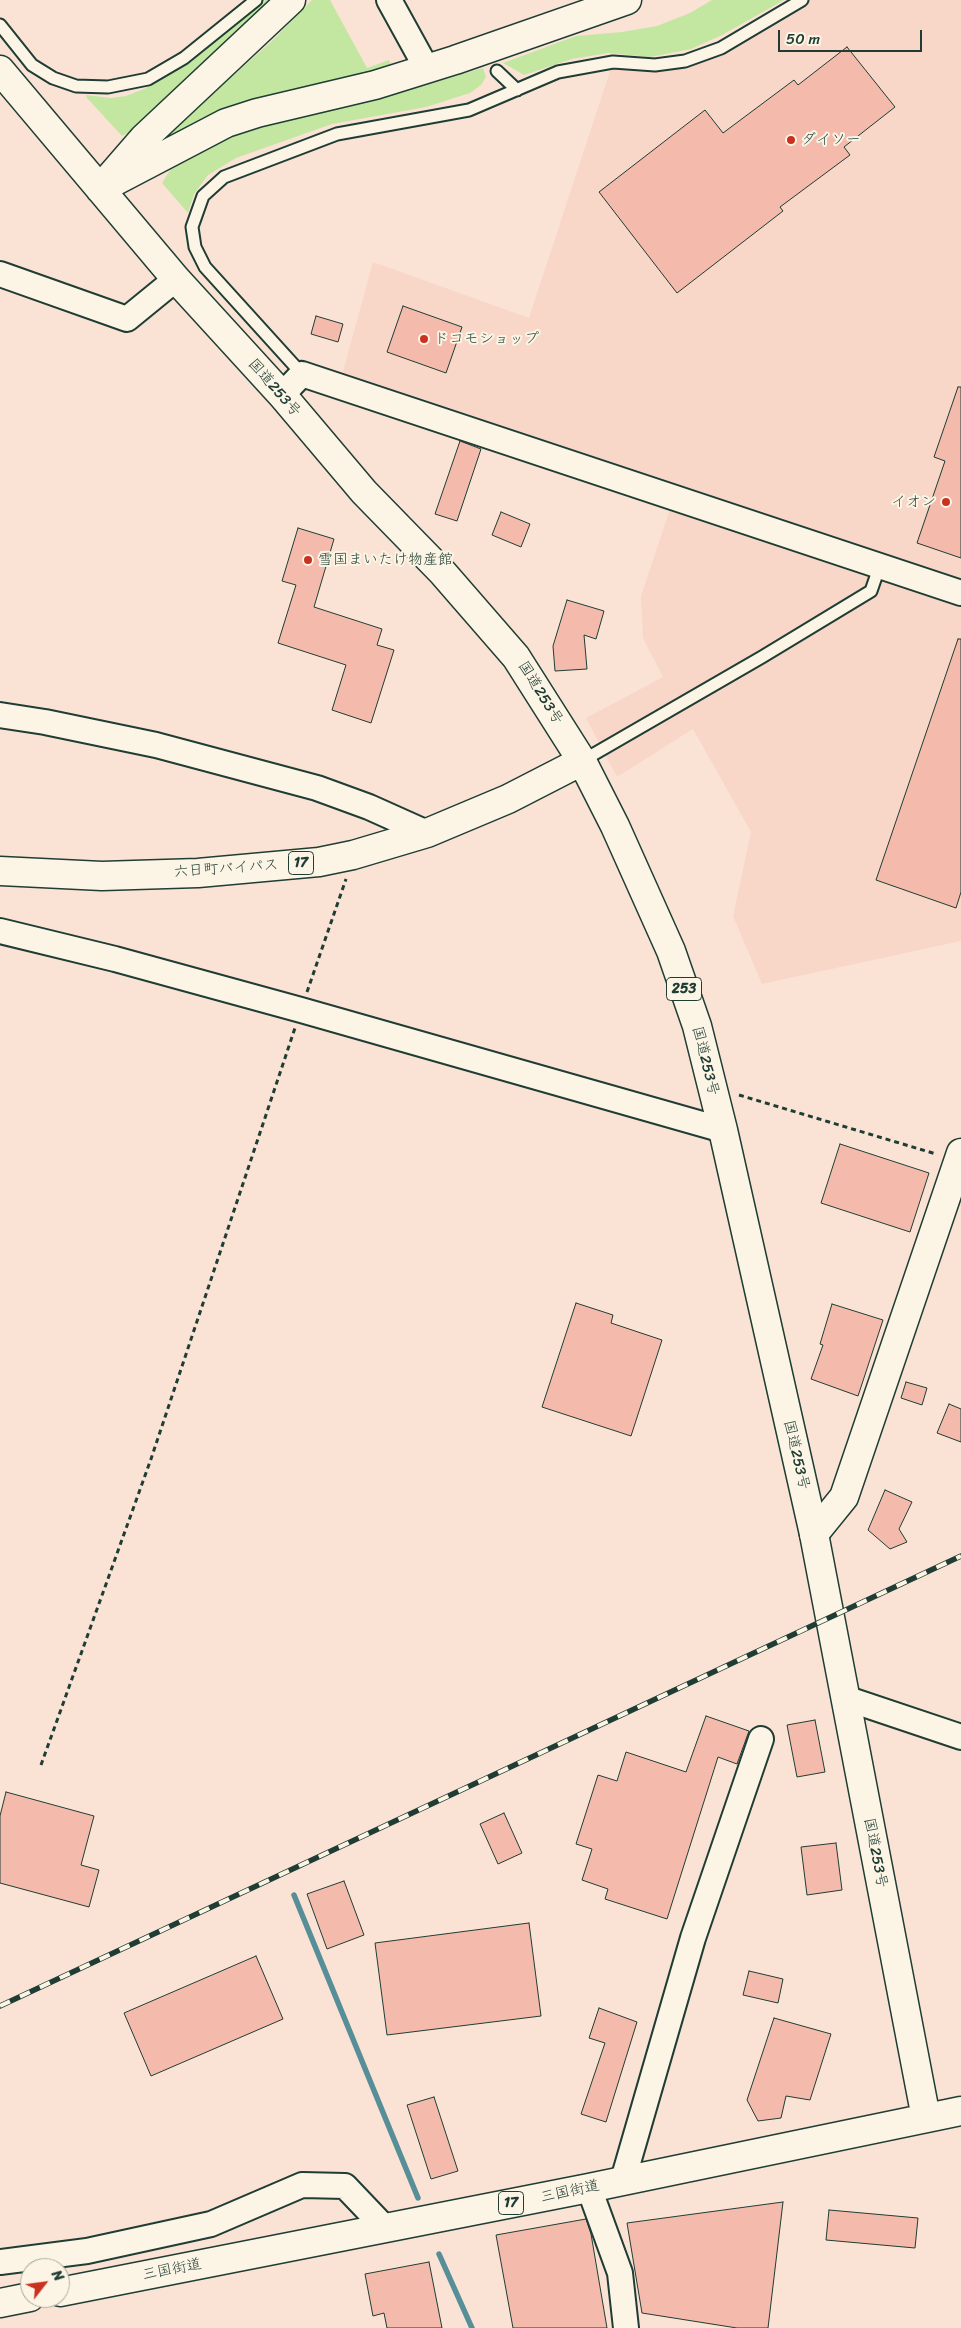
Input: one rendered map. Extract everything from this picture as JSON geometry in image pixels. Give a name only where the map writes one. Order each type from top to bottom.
[{"type":"main road","points":[[100,189],[144,138],[291,0]]},
{"type":"main road","points":[[100,189],[226,123],[257,113],[376,85],[428,69],[627,0]]},
{"type":"main road","name":"国道253号","points":[[0,70],[176,279],[282,395],[364,492],[442,573],[516,656],[582,760],[615,826],[671,951],[697,1026],[723,1130],[814,1534],[926,2118]]},
{"type":"main road","name":"六日町バイパス","points":[[0,871],[102,876],[198,873],[319,862],[353,855],[427,833],[508,799],[582,760]]},
{"type":"main road","points":[[814,1534],[844,1497],[960,1157]]},
{"type":"main road","name":"三国街道","points":[[70,2290],[589,2188],[961,2111]]},
{"type":"main road","points":[[0,2303],[20,2300]]},
{"type":"street","points":[[389,0],[428,69]]},
{"type":"street","points":[[0,274],[127,319],[176,279]]},
{"type":"street","points":[[282,395],[302,374],[961,593]]},
{"type":"street","points":[[0,715],[45,722],[156,745],[308,786],[369,807],[427,833]]},
{"type":"street","points":[[0,931],[115,959],[301,1010],[723,1130]]},
{"type":"street","points":[[845,1698],[961,1737]]},
{"type":"street","points":[[623,2180],[693,1938],[747,1774],[761,1739]]},
{"type":"street","points":[[0,2262],[87,2251],[211,2224],[302,2185],[345,2186],[385,2228]]},
{"type":"street","points":[[589,2188],[620,2273],[626,2328]]},
{"type":"lane","points":[[0,25],[32,65],[53,78],[76,86],[108,87],[148,79],[184,58],[256,0]]},
{"type":"lane","points":[[556,25],[596,0]]},
{"type":"lane","points":[[302,374],[205,267],[195,247],[192,227],[203,196],[224,177],[337,134],[469,110],[558,72],[613,62],[655,65],[685,61],[721,48],[802,0]]},
{"type":"lane","points":[[497,71],[517,90]]},
{"type":"lane","points":[[582,760],[871,592],[880,566]]},
{"type":"path","points":[[41,1765],[150,1459],[353,855]]},
{"type":"path","points":[[739,1095],[960,1157]]},
{"type":"shaded area","points":[[802,0],[961,0],[961,941],[762,984],[733,916],[751,832],[693,729],[617,777],[586,718],[663,677],[643,638],[641,596],[670,509],[339,386],[373,262],[529,318],[613,62],[685,61]]},
{"type":"green space","points":[[265,0],[277,0],[130,132],[122,136],[87,98],[86,95],[111,98],[126,96],[144,89],[192,59]]},
{"type":"green space","points":[[312,0],[330,0],[367,68],[389,60],[393,70],[157,147],[155,145],[272,41]]},
{"type":"green space","points":[[712,0],[784,0],[722,35],[691,49],[650,57],[608,53],[572,59],[524,75],[503,63],[576,36],[622,32],[657,26],[690,13]]},
{"type":"green space","points":[[483,68],[486,77],[481,85],[470,93],[426,107],[332,124],[236,158],[208,175],[194,194],[188,213],[162,183],[170,170],[185,159],[234,134],[270,123],[391,95]]},
{"type":"building","points":[[847,47],[895,107],[844,147],[850,155],[780,207],[783,211],[677,293],[599,192],[705,110],[723,133],[794,80],[798,85]]},
{"type":"building","name":"ドコモショップ","points":[[403,306],[462,327],[446,373],[387,352]]},
{"type":"building","points":[[316,316],[343,324],[338,342],[311,334]]},
{"type":"building","name":"イオン","points":[[958,387],[961,387],[961,558],[917,543],[945,461],[934,457]]},
{"type":"building","points":[[460,441],[481,449],[457,521],[435,514]]},
{"type":"building","points":[[501,512],[530,524],[521,547],[492,535]]},
{"type":"building","points":[[298,528],[334,539],[314,607],[382,629],[377,645],[394,650],[371,723],[332,710],[346,665],[278,643],[296,585],[282,581]]},
{"type":"building","points":[[567,600],[604,611],[596,639],[584,635],[587,669],[555,671],[553,646]]},
{"type":"building","points":[[958,639],[961,639],[961,892],[956,908],[876,880]]},
{"type":"building","points":[[840,1144],[929,1173],[910,1232],[821,1203]]},
{"type":"building","points":[[576,1303],[613,1315],[611,1323],[662,1340],[631,1436],[542,1407]]},
{"type":"building","points":[[832,1304],[883,1320],[858,1396],[811,1379],[823,1345],[820,1344]]},
{"type":"building","points":[[906,1382],[927,1388],[922,1405],[901,1398]]},
{"type":"building","points":[[949,1404],[961,1409],[961,1442],[937,1433]]},
{"type":"building","points":[[885,1490],[912,1502],[899,1529],[907,1542],[890,1549],[868,1530]]},
{"type":"building","points":[[706,1716],[749,1731],[737,1764],[718,1757],[667,1919],[605,1899],[608,1889],[582,1880],[592,1849],[576,1844],[598,1775],[617,1781],[626,1752],[686,1772]]},
{"type":"building","points":[[815,1720],[825,1772],[797,1777],[787,1725]]},
{"type":"building","points":[[6,1792],[94,1816],[81,1865],[99,1870],[89,1907],[0,1883],[0,1816]]},
{"type":"building","points":[[504,1813],[522,1853],[498,1864],[480,1824]]},
{"type":"building","points":[[836,1843],[842,1890],[807,1895],[801,1847]]},
{"type":"building","points":[[344,1881],[364,1935],[327,1949],[307,1894]]},
{"type":"building","points":[[529,1923],[541,2016],[387,2035],[375,1943]]},
{"type":"building","points":[[256,1956],[283,2019],[151,2076],[124,2013]]},
{"type":"building","points":[[749,1971],[783,1979],[778,2003],[743,1995]]},
{"type":"building","points":[[599,2008],[637,2022],[606,2122],[581,2114],[605,2043],[589,2038]]},
{"type":"building","points":[[774,2018],[831,2034],[810,2100],[786,2096],[781,2118],[758,2121],[747,2100]]},
{"type":"building","points":[[434,2097],[458,2171],[431,2179],[407,2105]]},
{"type":"building","points":[[783,2202],[768,2328],[737,2328],[642,2313],[627,2223]]},
{"type":"building","points":[[829,2210],[918,2218],[915,2248],[826,2240]]},
{"type":"building","points":[[586,2219],[591,2234],[607,2328],[513,2328],[496,2235]]},
{"type":"building","points":[[429,2262],[442,2328],[387,2328],[384,2313],[373,2316],[365,2274]]},
{"type":"waterway","points":[[294,1895],[418,2198]]},
{"type":"waterway","points":[[439,2254],[472,2328]]},
{"type":"railway","points":[[0,2006],[961,1556]]},
{"type":"place","name":"ダイソー","points":[[791,140]]},
{"type":"place","name":"ドコモショップ","points":[[424,339]]},
{"type":"place","name":"イオン","points":[[946,502]]},
{"type":"place","name":"雪国まいたけ物産館","points":[[308,560]]}]
